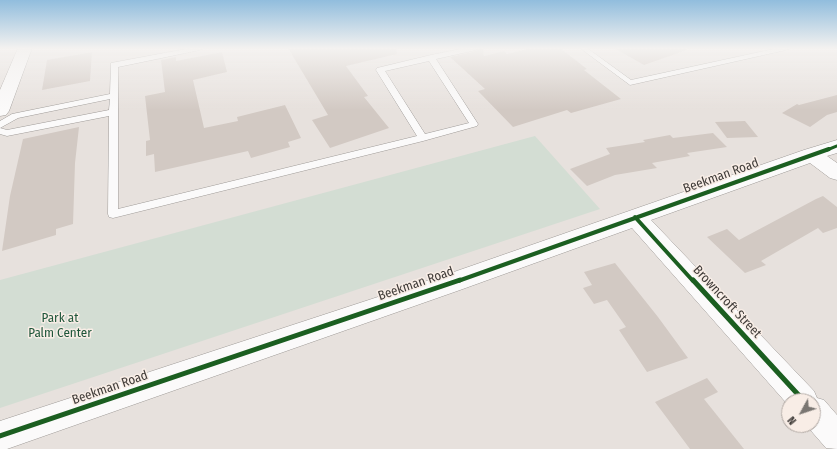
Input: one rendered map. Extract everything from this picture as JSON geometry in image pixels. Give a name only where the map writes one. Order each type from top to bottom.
[{"type":"street","points":[[0,111],[17,69]]},
{"type":"street","name":"Beekman Road","points":[[0,436],[429,290],[837,146]]},
{"type":"street","points":[[811,154],[837,173]]},
{"type":"street","name":"Browncroft Street","points":[[635,217],[797,393]]},
{"type":"street","points":[[821,420],[837,437]]},
{"type":"lane","points":[[114,69],[113,214],[423,138],[474,124],[439,69]]},
{"type":"lane","points":[[384,69],[380,70],[423,138]]},
{"type":"lane","points":[[611,69],[630,83],[693,69]]},
{"type":"lane","points":[[0,125],[15,116],[114,96]]},
{"type":"lane","points":[[63,122],[65,106]]},
{"type":"lane","points":[[0,131],[7,133],[114,112]]},
{"type":"green space","name":"Park at Palm Center","points":[[535,136],[600,209],[0,408],[0,280]]},
{"type":"building","points":[[46,69],[91,69],[90,81],[42,90]]},
{"type":"building","points":[[162,69],[226,69],[227,72],[193,80],[204,128],[238,121],[237,117],[285,105],[301,138],[288,142],[290,147],[251,158],[248,151],[155,172],[154,154],[146,156],[146,141],[150,140],[145,96],[165,92]]},
{"type":"building","points":[[301,69],[348,69],[368,96],[364,97],[389,128],[330,148],[312,120],[328,115]]},
{"type":"building","points":[[463,69],[587,69],[584,70],[621,99],[571,113],[567,110],[513,127],[478,91],[485,89]]},
{"type":"building","points":[[837,95],[837,112],[827,115],[810,127],[782,113],[797,104],[799,105]]},
{"type":"building","points":[[745,121],[758,137],[727,138],[715,122]]},
{"type":"building","points":[[79,127],[75,163],[73,224],[56,229],[56,235],[2,251],[10,196],[23,139]]},
{"type":"building","points":[[713,133],[727,147],[687,153],[690,156],[652,163],[657,168],[615,175],[587,186],[570,169],[610,154],[606,148],[645,142],[643,140],[670,135],[673,138]]},
{"type":"building","points":[[823,196],[837,207],[837,228],[823,233],[818,228],[761,261],[766,265],[745,273],[707,237],[727,229],[739,240]]},
{"type":"building","points":[[615,263],[688,358],[647,372],[619,330],[626,327],[607,300],[594,304],[583,288],[592,285],[584,272]]},
{"type":"building","points":[[707,378],[718,392],[704,399],[744,449],[690,449],[655,402]]},
{"type":"cycle path","points":[[0,436],[451,283],[837,146]]},
{"type":"cycle path","points":[[635,217],[797,393]]}]
